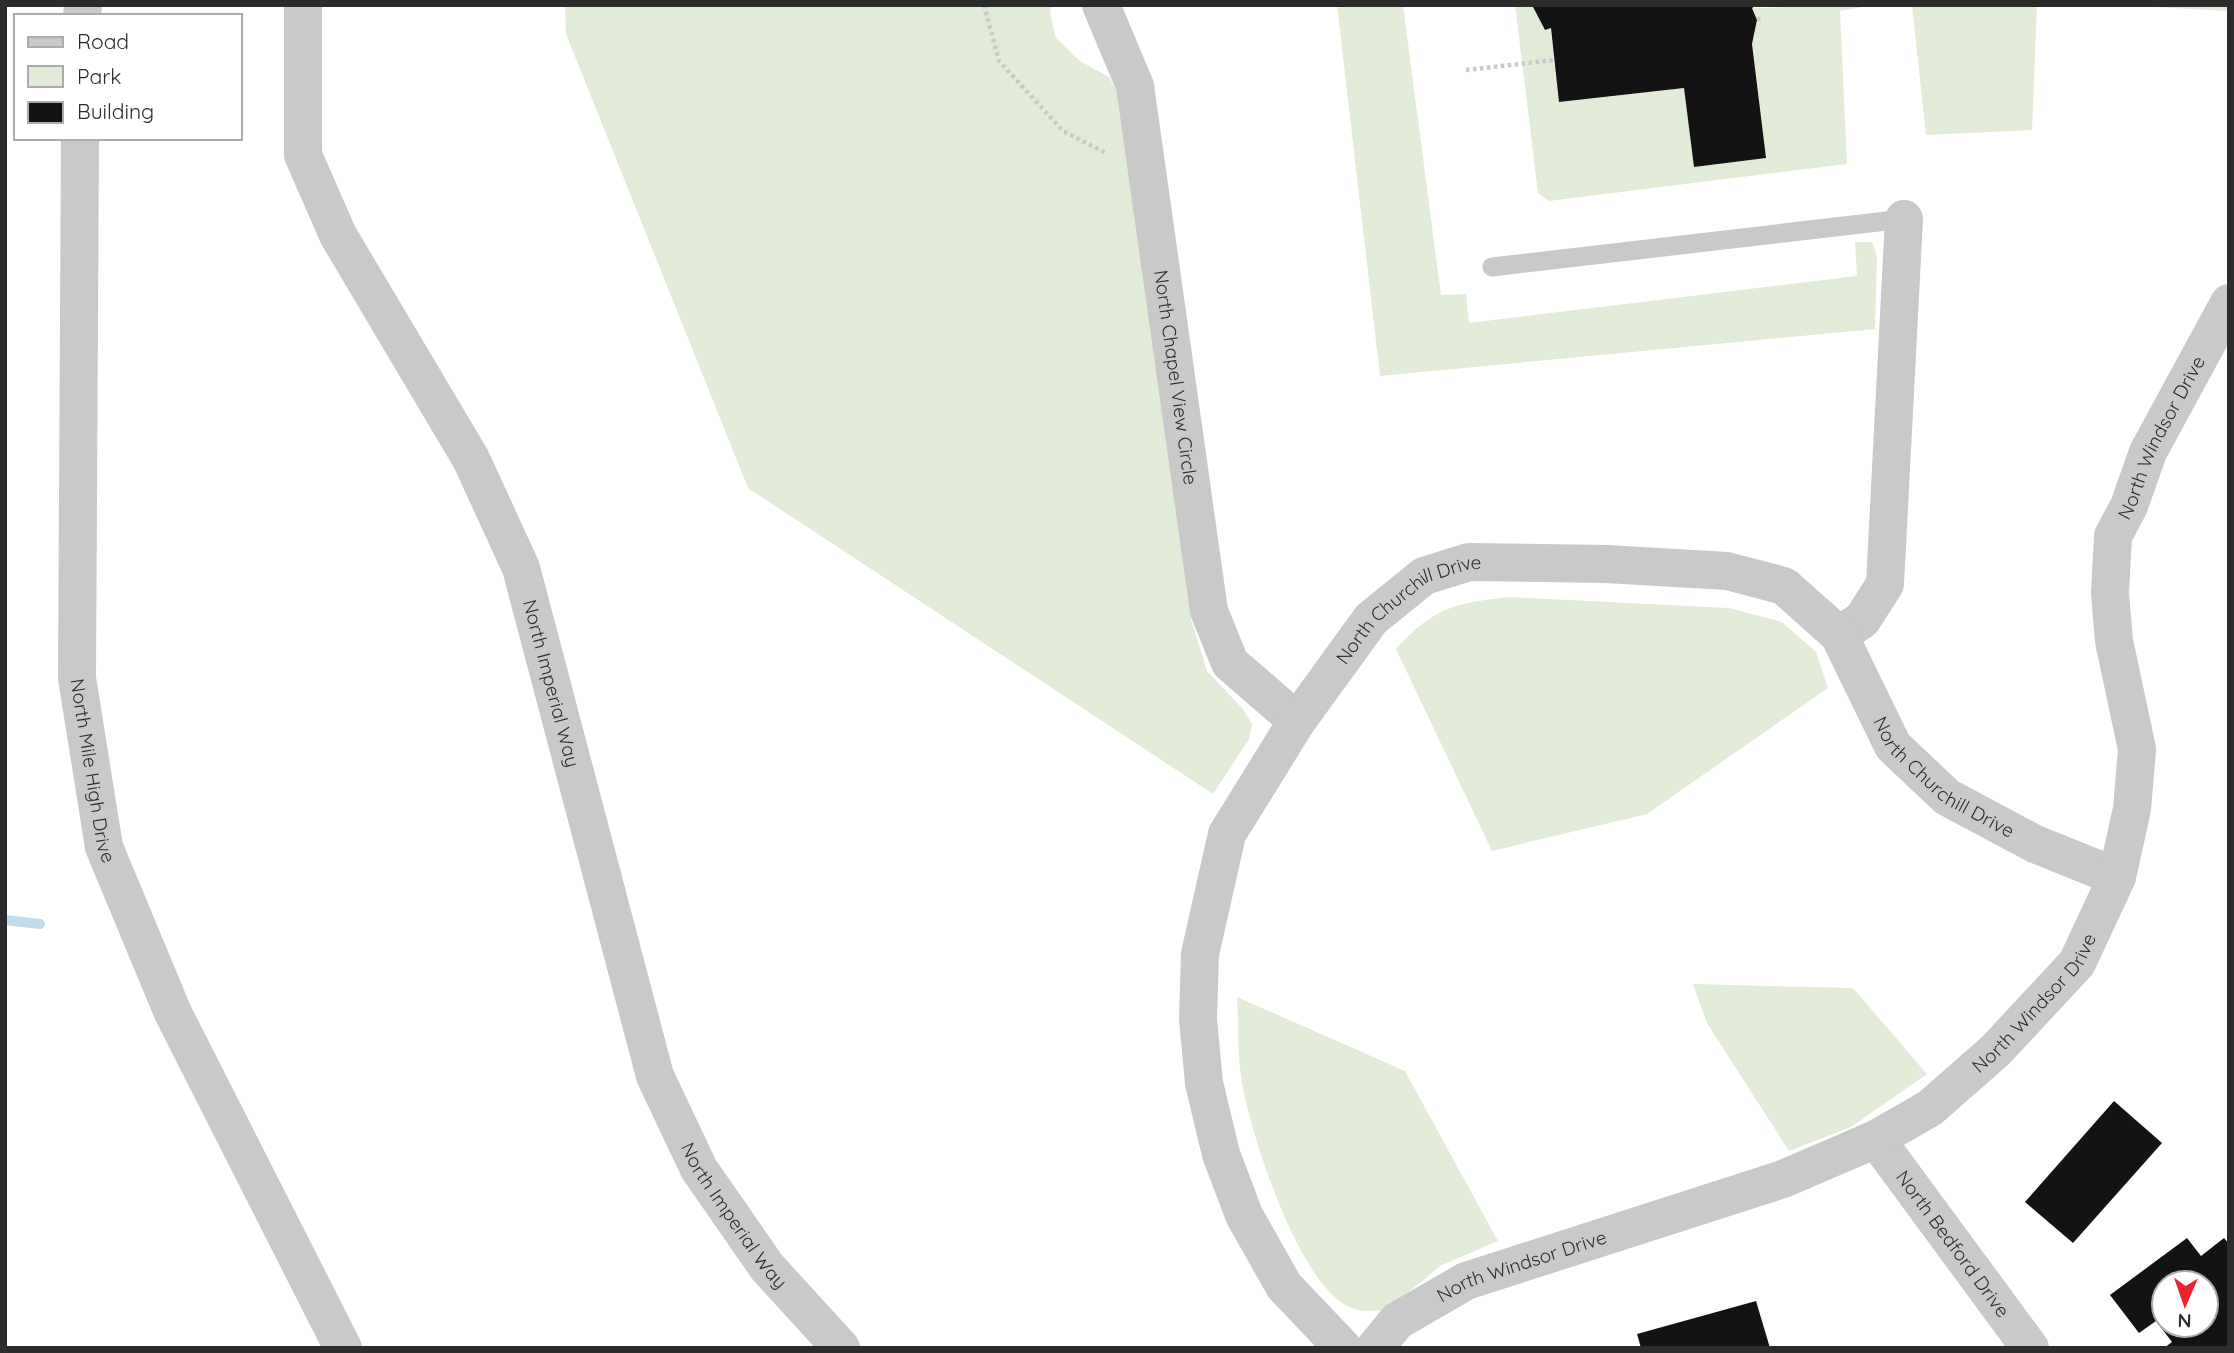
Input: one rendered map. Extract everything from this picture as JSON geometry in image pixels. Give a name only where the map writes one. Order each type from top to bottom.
[{"type":"street","name":"North Imperial Way","points":[[303,5],[303,155],[338,235],[471,458],[521,568],[655,1076],[706,1180],[767,1267],[841,1348]]},
{"type":"street","name":"North Chapel View Circle","points":[[1101,5],[1135,86],[1209,611],[1230,663],[1297,721]]},
{"type":"street","name":"North Mile High Drive","points":[[80,140],[77,678],[104,847],[173,1013],[343,1348]]},
{"type":"street","points":[[1839,635],[1862,620],[1885,584],[1904,219]]},
{"type":"street","name":"North Windsor Drive","points":[[1375,1348],[1397,1321],[1466,1281],[1783,1180],[1875,1139],[1930,1108],[1995,1051],[2077,963],[2117,877],[2132,808],[2137,749],[2114,641],[2110,593],[2113,536],[2129,506],[2148,452],[2229,303]]},
{"type":"street","name":"North Churchill Drive","points":[[1343,1348],[1284,1286],[1244,1215],[1221,1154],[1204,1083],[1198,1019],[1200,954],[1227,834],[1297,721],[1371,619],[1423,576],[1469,562],[1727,571],[1784,586],[1839,635],[1893,746],[1947,797],[2035,844],[2117,877]]},
{"type":"street","name":"North Bedford Drive","points":[[1875,1139],[2030,1348]]},
{"type":"lane","points":[[1492,267],[1904,219]]},
{"type":"path","points":[[984,5],[999,61],[1063,131],[1148,174]]},
{"type":"path","points":[[1466,70],[1555,61]]},
{"type":"green space","points":[[565,5],[1052,5],[1050,13],[1056,38],[1080,61],[1109,77],[1122,100],[1191,619],[1207,671],[1242,708],[1252,724],[1249,739],[1213,794],[748,488],[566,34]]},
{"type":"green space","points":[[1337,5],[1403,5],[1441,295],[1466,294],[1469,323],[1857,276],[1855,242],[1872,242],[1877,256],[1875,329],[1380,376]]},
{"type":"green space","points":[[1515,5],[1532,5],[1545,30],[1551,28],[1560,102],[1684,88],[1694,167],[1765,158],[1752,44],[1757,20],[1752,8],[1874,5],[1840,11],[1847,164],[1549,201],[1538,193]]},
{"type":"green space","points":[[1912,5],[2037,5],[2032,130],[1926,135]]},
{"type":"green space","points":[[2118,5],[2229,5],[2229,11]]},
{"type":"green space","points":[[1510,597],[1729,608],[1782,622],[1816,652],[1828,688],[1647,814],[1492,851],[1396,649],[1422,624],[1447,610],[1474,602]]},
{"type":"green space","points":[[1693,984],[1853,988],[1927,1074],[1851,1127],[1789,1151],[1707,1023]]},
{"type":"green space","points":[[1237,997],[1405,1071],[1498,1241],[1440,1266],[1386,1311],[1354,1309],[1334,1297],[1316,1275],[1298,1245],[1282,1212],[1257,1142],[1241,1077]]},
{"type":"building","points":[[1532,5],[1757,5],[1752,8],[1757,20],[1752,44],[1766,158],[1694,167],[1684,88],[1559,102],[1551,28],[1545,30]]},
{"type":"building","points":[[2114,1101],[2162,1143],[2073,1243],[2025,1202]]},
{"type":"building","points":[[2187,1238],[2201,1256],[2224,1238],[2229,1244],[2229,1348],[2164,1348],[2172,1342],[2170,1339],[2220,1339],[2220,1269],[2150,1269],[2150,1325],[2139,1333],[2110,1295]]},
{"type":"building","points":[[1756,1301],[1770,1348],[1641,1348],[1637,1334]]},
{"type":"waterway","points":[[5,920],[40,924]]}]
